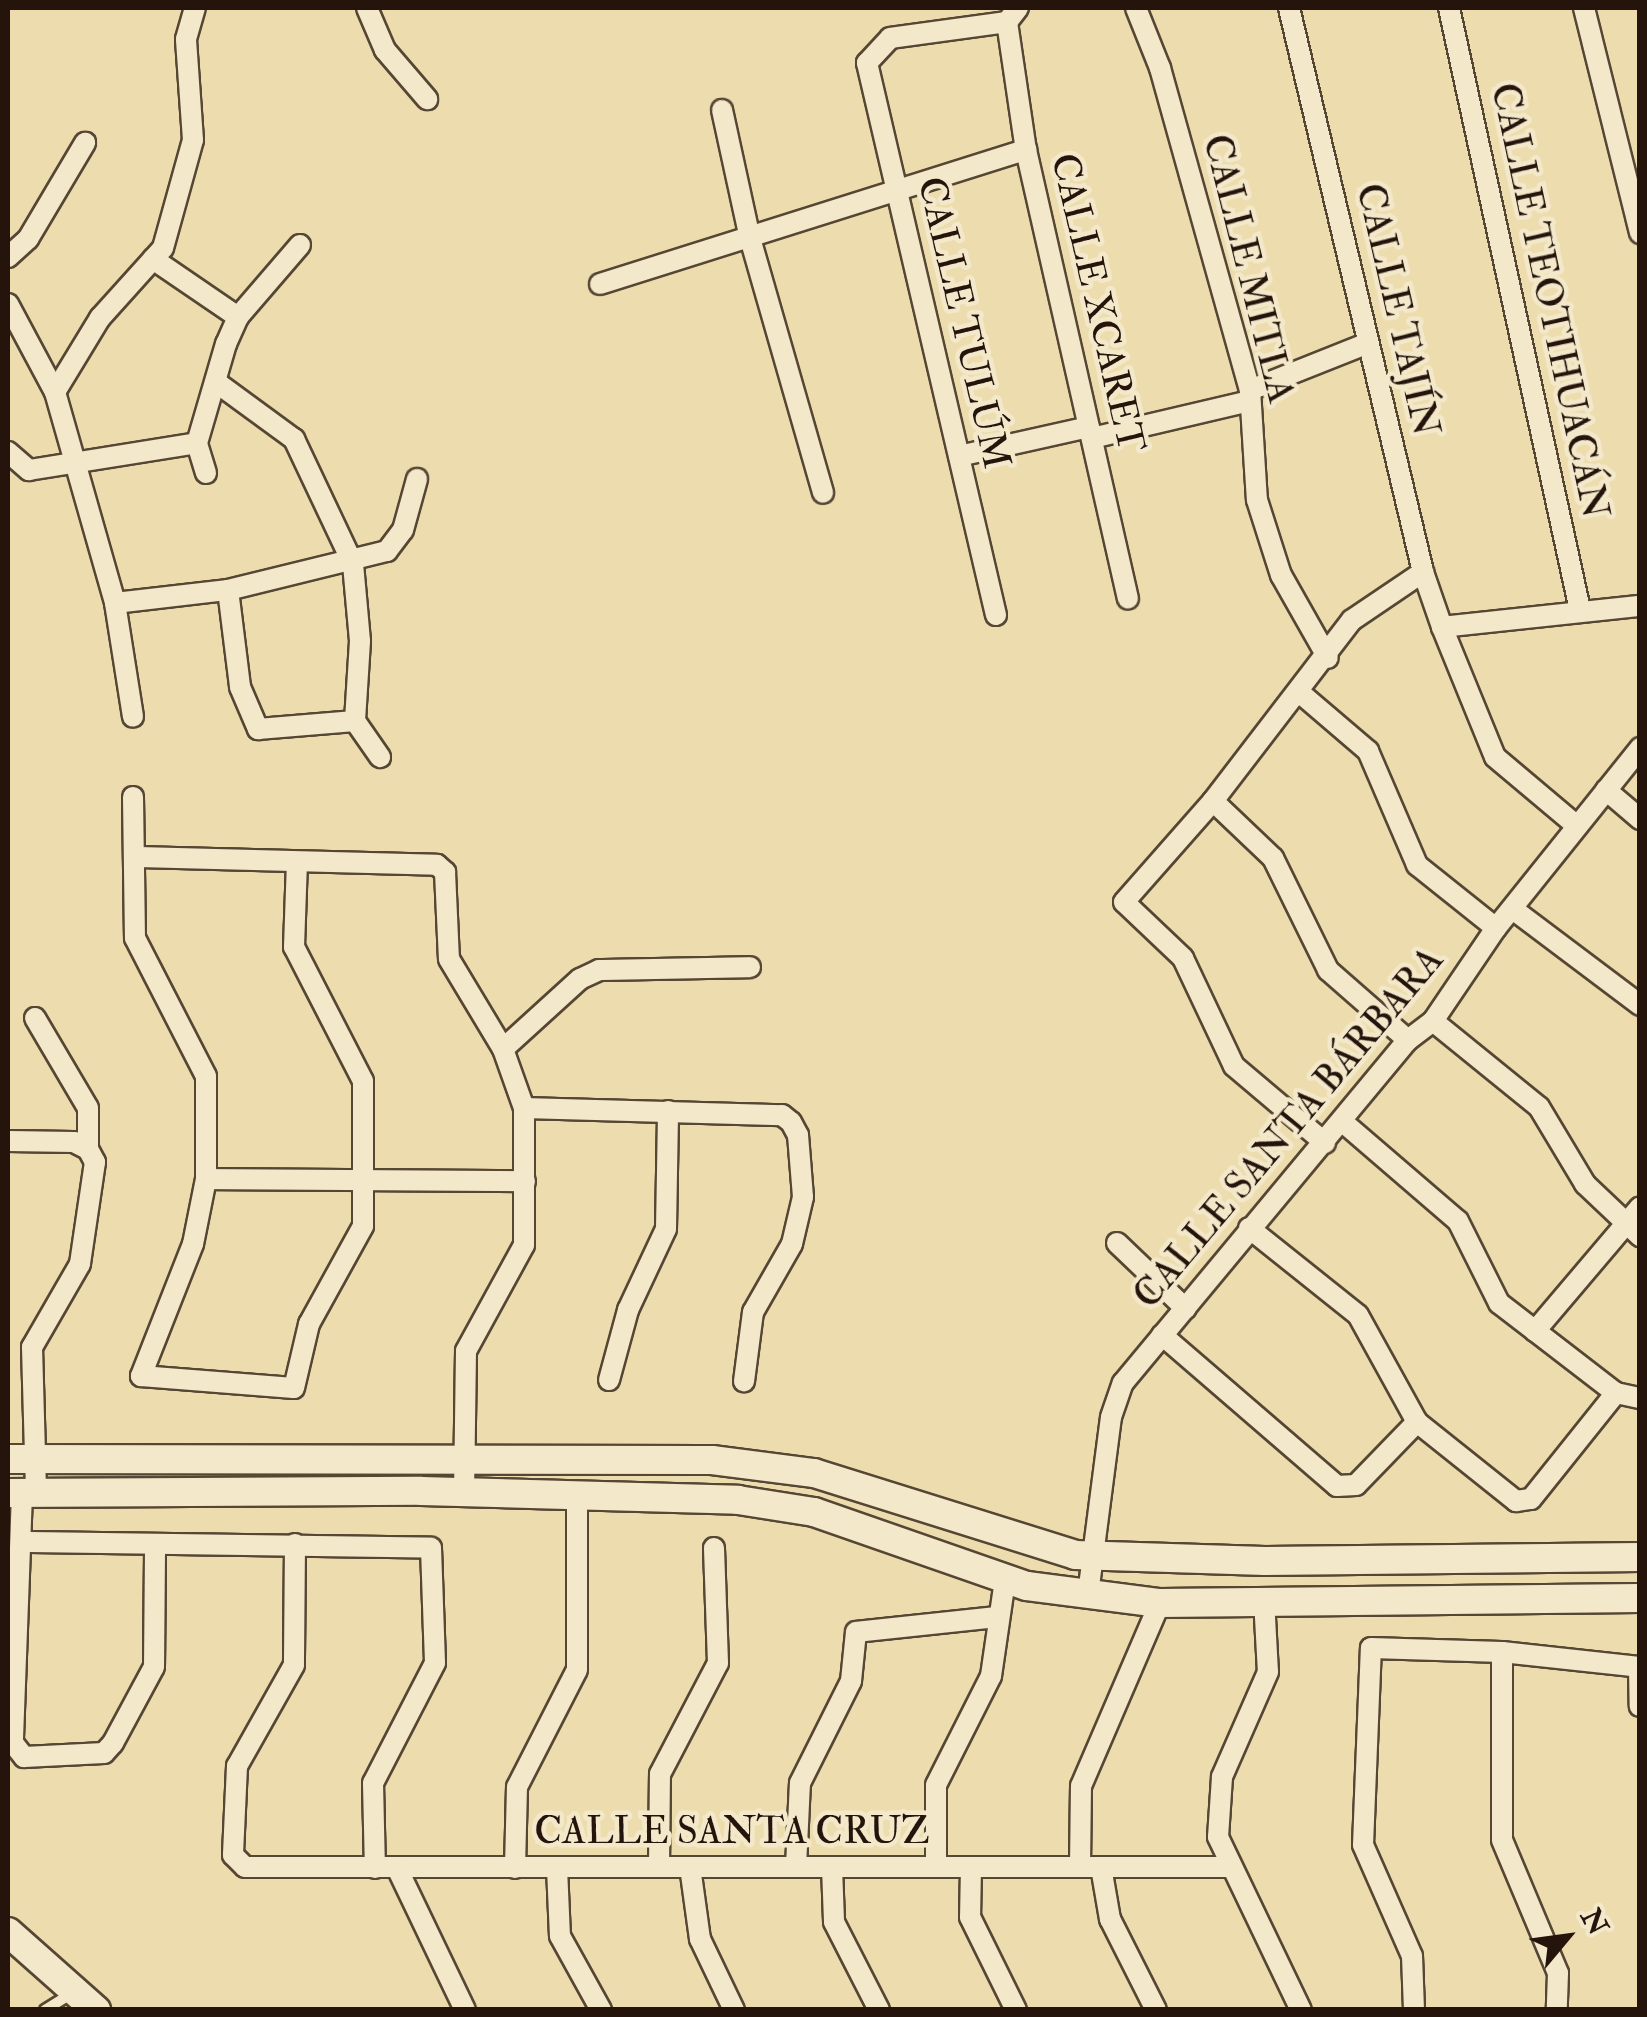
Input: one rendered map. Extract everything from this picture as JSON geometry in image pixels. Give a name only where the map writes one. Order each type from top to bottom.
[{"type":"street","points":[[56,392],[100,318],[163,248],[193,140],[186,39],[195,8]]},
{"type":"street","points":[[366,8],[385,50],[427,99]]},
{"type":"street","name":"CALLE MITLA","points":[[1136,8],[1160,68],[1250,395],[1257,500],[1280,575],[1328,658]]},
{"type":"street","name":"CALLE TAJÍN","points":[[1290,8],[1423,572],[1442,627],[1495,756],[1577,826]]},
{"type":"street","name":"CALLE TEOTIHUACÁN","points":[[1449,8],[1580,610]]},
{"type":"street","points":[[1584,8],[1640,234]]},
{"type":"street","name":"CALLE TULÚM","points":[[996,614],[867,63],[875,48],[890,38],[1012,15]]},
{"type":"street","name":"CALLE XCARET","points":[[1012,15],[1026,150],[1128,598]]},
{"type":"street","points":[[722,110],[750,238],[823,492]]},
{"type":"street","points":[[8,257],[28,239],[85,144]]},
{"type":"street","points":[[600,284],[896,196],[1026,150]]},
{"type":"street","points":[[206,472],[197,443],[206,395],[216,382],[238,317],[300,245]]},
{"type":"street","points":[[152,259],[238,317]]},
{"type":"street","points":[[8,304],[56,392],[115,603],[132,717]]},
{"type":"street","points":[[958,456],[1090,433],[1250,395],[1368,343]]},
{"type":"street","points":[[216,382],[294,439],[353,564],[360,641],[355,720],[380,758]]},
{"type":"street","points":[[8,452],[29,470],[197,443]]},
{"type":"street","points":[[115,603],[228,590],[353,564],[387,551],[395,540],[417,479]]},
{"type":"street","points":[[1326,1143],[1234,1066],[1183,958],[1124,902],[1214,800],[1328,658],[1352,620],[1423,572]]},
{"type":"street","points":[[228,590],[240,687],[258,730],[355,720]]},
{"type":"street","points":[[1442,627],[1640,606]]},
{"type":"street","points":[[1299,692],[1368,751],[1407,852],[1496,928]]},
{"type":"street","name":"CALLE SANTA BÁRBARA","points":[[1088,1594],[1111,1417],[1124,1383],[1249,1228],[1344,1122],[1408,1040],[1433,1021],[1496,928],[1640,748]]},
{"type":"street","points":[[1606,790],[1640,818]]},
{"type":"street","points":[[133,797],[138,856],[135,938],[206,1076],[206,1180],[193,1244],[141,1376],[294,1388],[308,1324],[362,1226],[367,1184],[363,1081],[294,946],[296,864]]},
{"type":"street","points":[[1214,800],[1273,858],[1328,970],[1408,1040]]},
{"type":"street","points":[[138,856],[296,864],[438,865],[445,872],[449,959],[503,1050],[524,1108],[524,1245],[466,1351],[464,1494]]},
{"type":"street","points":[[1514,910],[1640,1005]]},
{"type":"street","points":[[503,1050],[580,978],[599,970],[750,967]]},
{"type":"street","points":[[35,1018],[88,1108],[88,1149],[95,1162],[94,1204],[80,1264],[32,1348],[21,1457],[17,1753],[104,1752],[113,1743],[154,1667],[155,1544]]},
{"type":"street","points":[[1433,1021],[1539,1107],[1584,1184],[1632,1230]]},
{"type":"street","points":[[524,1108],[782,1116],[791,1122],[803,1197],[792,1244],[753,1312],[744,1380]]},
{"type":"street","points":[[609,1380],[628,1310],[666,1229],[668,1112]]},
{"type":"street","points":[[1344,1122],[1458,1221],[1500,1303],[1616,1394],[1640,1398]]},
{"type":"street","points":[[8,1141],[74,1142],[88,1149]]},
{"type":"street","points":[[206,1180],[367,1184],[525,1181]]},
{"type":"street","points":[[1535,1331],[1632,1230],[1640,1207]]},
{"type":"street","points":[[1249,1228],[1368,1326],[1416,1422],[1523,1502],[1616,1394]]},
{"type":"street","points":[[1117,1243],[1186,1309]]},
{"type":"street","points":[[1162,1335],[1337,1486],[1356,1484],[1416,1422]]},
{"type":"street","points":[[21,1457],[712,1460],[814,1473],[1074,1555],[1640,1557]]},
{"type":"street","points":[[22,1493],[576,1494],[738,1500],[814,1512],[1006,1580],[1160,1603],[1640,1598]]},
{"type":"street","points":[[515,1868],[517,1787],[577,1670],[576,1494]]},
{"type":"street","points":[[22,1542],[431,1548],[435,1663],[374,1783],[386,1868],[464,2010]]},
{"type":"street","name":"CALLE SANTA CRUZ","points":[[296,1544],[294,1666],[238,1766],[236,1864],[386,1868],[1228,1867]]},
{"type":"street","points":[[660,1868],[660,1774],[718,1663],[714,1548]]},
{"type":"street","points":[[1478,1559],[1482,1598]]},
{"type":"street","points":[[936,1868],[936,1785],[990,1676],[996,1616],[1006,1580]]},
{"type":"street","points":[[1264,1599],[1268,1672],[1222,1778],[1218,1837],[1228,1867],[1302,2010]]},
{"type":"street","points":[[1156,2010],[1110,1919],[1091,1867],[1080,1786],[1160,1603]]},
{"type":"street","points":[[796,1867],[800,1783],[851,1681],[859,1629],[996,1616]]},
{"type":"street","points":[[1414,2010],[1412,1956],[1364,1845],[1371,1648],[1502,1652],[1639,1667],[1640,1706]]},
{"type":"street","points":[[1502,1652],[1502,1840],[1558,1973],[1557,2010]]},
{"type":"street","points":[[972,1867],[970,1917],[1016,2010]]},
{"type":"street","points":[[557,1868],[560,1936],[601,2010]]},
{"type":"street","points":[[690,1868],[700,1940],[734,2010]]},
{"type":"street","points":[[832,1868],[834,1922],[879,2010]]},
{"type":"street","points":[[8,1932],[85,2000]]},
{"type":"lane","points":[[45,2010],[85,2000]]}]
